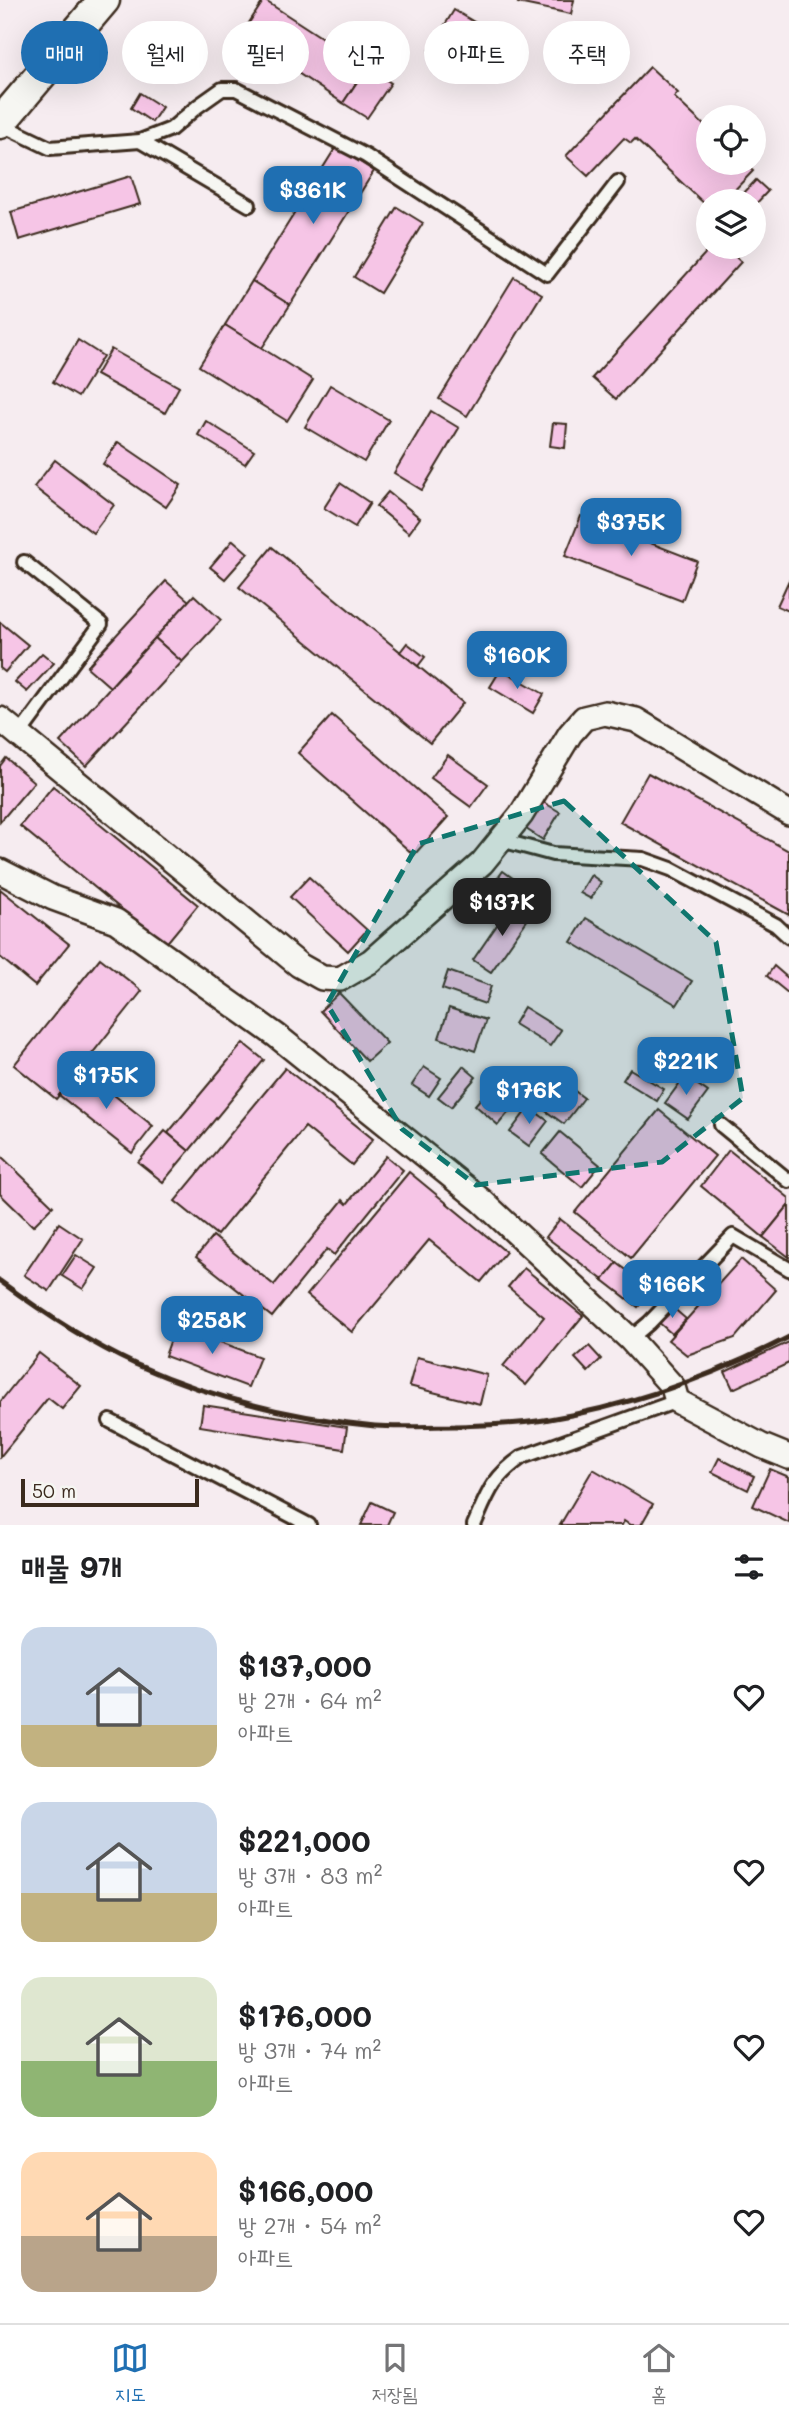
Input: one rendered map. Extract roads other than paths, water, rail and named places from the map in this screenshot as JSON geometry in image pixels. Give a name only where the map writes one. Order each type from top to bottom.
[{"type":"street","points":[[0,123],[104,0]]},
{"type":"street","points":[[0,719],[288,956],[322,978],[340,979],[371,961],[482,863],[521,815],[570,734],[584,718],[605,713],[636,720],[789,813]]},
{"type":"street","points":[[0,871],[53,898],[116,921],[277,1036],[482,1201],[630,1339],[673,1387],[677,1401],[762,1446],[789,1457]]},
{"type":"lane","points":[[0,123],[50,148],[140,141],[171,129],[222,89],[236,89],[366,156],[547,274],[618,182]]},
{"type":"lane","points":[[140,141],[249,205]]},
{"type":"lane","points":[[19,735],[101,624],[24,562]]},
{"type":"lane","points":[[501,840],[554,854],[643,859],[671,869],[776,926],[789,937]]},
{"type":"lane","points":[[721,1125],[789,1181]]},
{"type":"lane","points":[[630,1339],[649,1323],[733,1236],[789,1269]]},
{"type":"lane","points":[[474,1525],[493,1482],[522,1457],[677,1401]]},
{"type":"lane","points":[[110,1421],[309,1525]]},
{"type":"railway","points":[[0,1281],[82,1336],[164,1376],[252,1405],[313,1418],[375,1426],[500,1425],[576,1414],[670,1388],[730,1365],[789,1337]]}]
